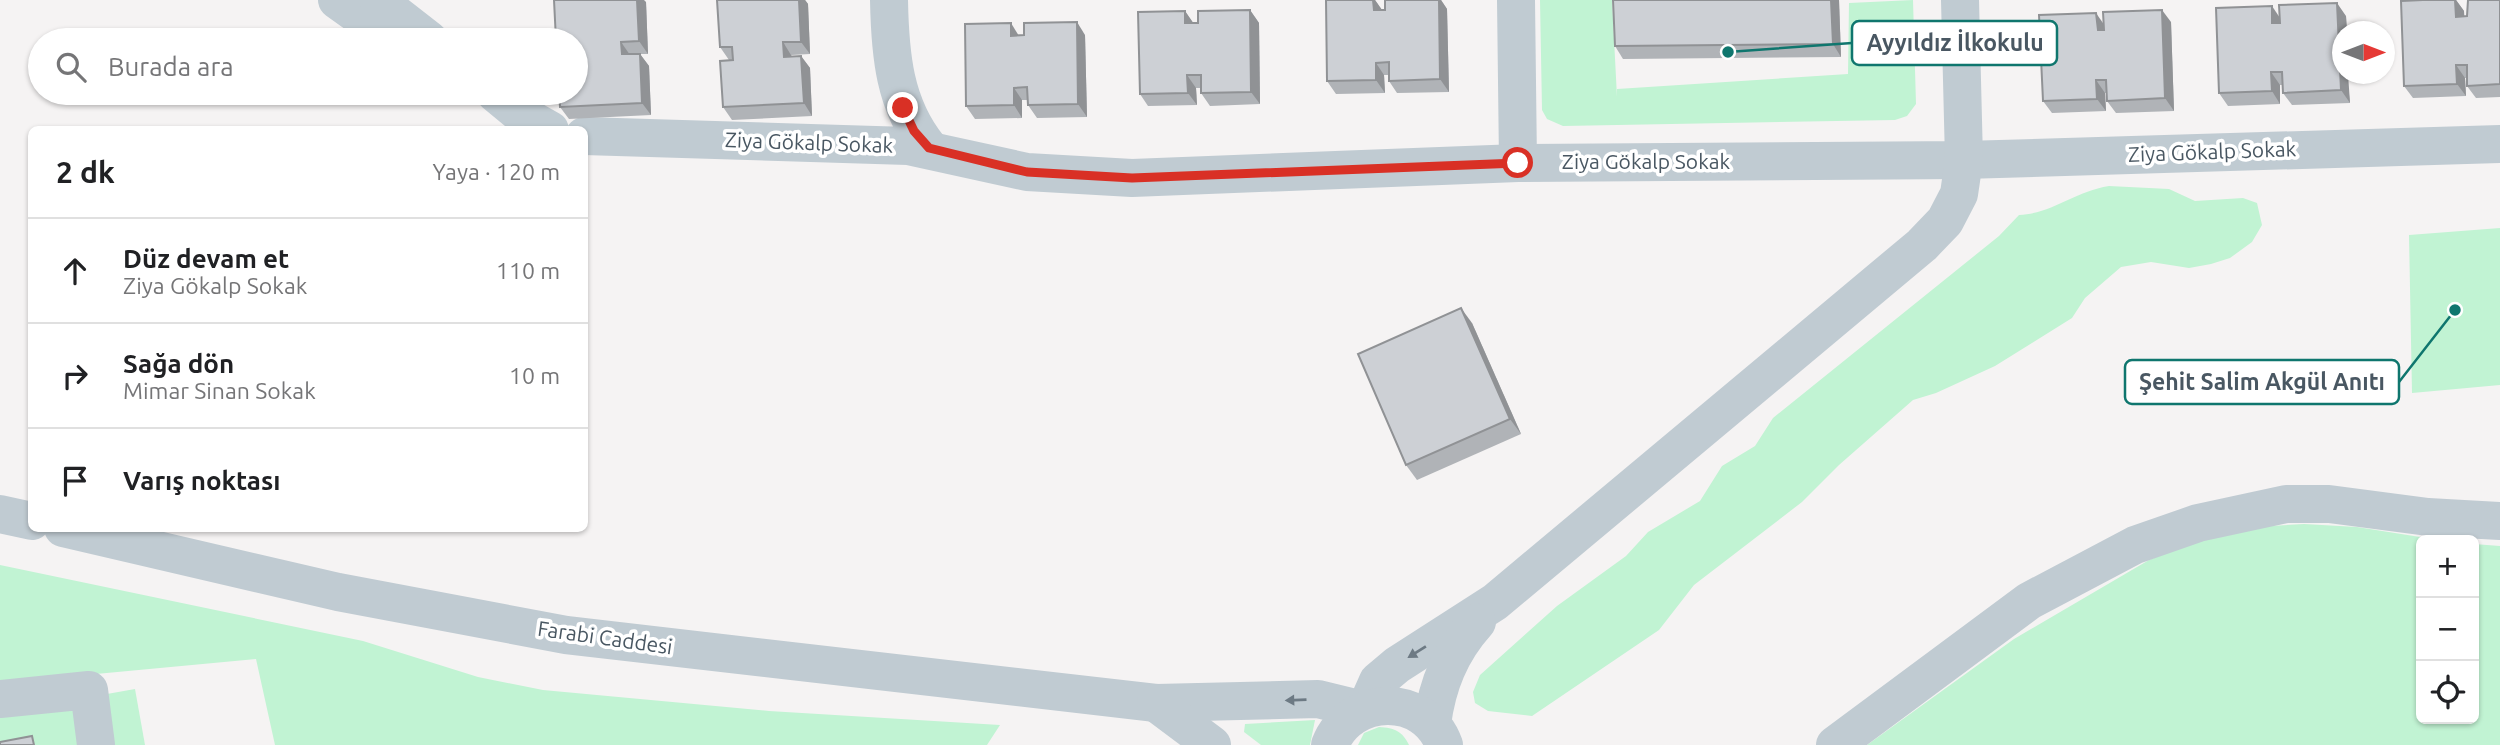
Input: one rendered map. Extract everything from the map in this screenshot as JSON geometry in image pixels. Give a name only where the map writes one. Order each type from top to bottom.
[{"type":"street","points":[[337,0],[407,25]]},
{"type":"street","points":[[889,0],[895,77],[903,108],[914,131],[929,148]]},
{"type":"street","points":[[1516,0],[1518,163]]},
{"type":"street","points":[[1329,745],[1336,732],[1350,717],[1365,709],[1378,681],[1397,665],[1495,602],[1922,245],[1944,221],[1959,194],[1964,160],[1959,0]]},
{"type":"street","points":[[511,105],[543,126]]},
{"type":"street","name":"Ziya Gökalp Sokak","points":[[588,136],[929,148],[1027,172],[1132,178],[1518,163],[1964,160],[2500,144]]},
{"type":"street","points":[[1835,745],[2028,601],[2135,545],[2198,523],[2286,504],[2329,504],[2428,516],[2500,521]]},
{"type":"street","points":[[0,514],[28,520]]},
{"type":"street","name":"Farabi Caddesi","points":[[80,532],[338,593],[566,635],[1156,703],[1318,699],[1365,709],[1378,705],[1404,707],[1438,735]]},
{"type":"street","points":[[1438,735],[1435,700],[1449,662],[1461,641],[1495,602]]},
{"type":"street","points":[[0,699],[89,690],[96,745]]},
{"type":"street","points":[[1156,703],[1208,744],[1216,703]]},
{"type":"green space","points":[[1540,0],[1612,0],[1617,97],[1617,89],[1848,74],[1849,3],[1913,0],[1916,104],[1907,116],[1895,120],[1563,126],[1547,119],[1542,110]]},
{"type":"green space","points":[[2109,186],[2169,189],[2195,201],[2243,198],[2257,203],[2262,225],[2252,242],[2230,258],[2211,264],[2189,268],[2151,262],[2121,267],[2085,298],[2072,318],[1995,366],[1936,393],[1913,400],[1839,465],[1802,502],[1694,585],[1659,630],[1532,716],[1488,711],[1475,703],[1473,692],[1480,675],[1557,606],[1626,556],[1648,532],[1700,501],[1722,466],[1755,446],[1773,418],[1999,236],[2019,215],[2043,210]]},
{"type":"green space","points":[[2500,228],[2500,385],[2412,393],[2409,235]]},
{"type":"green space","points":[[2304,524],[2357,527],[2416,536],[2416,724],[2479,724],[2479,544],[2500,546],[2500,745],[1867,745],[2014,639],[2149,560],[2201,539],[2252,527]]},
{"type":"green space","points":[[0,565],[363,641],[478,677],[543,690],[769,711],[1000,725],[987,745],[275,745],[256,659],[0,683]]},
{"type":"green space","points":[[135,689],[145,745],[114,745],[107,694]]},
{"type":"green space","points":[[74,708],[78,745],[0,745],[0,716]]},
{"type":"green space","points":[[1315,720],[1310,745],[1261,745],[1244,732],[1245,724]]},
{"type":"green space","points":[[1379,727],[1397,731],[1409,745],[1358,745],[1364,733]]},
{"type":"building","points":[[554,0],[637,0],[639,41],[621,42],[622,54],[640,54],[642,103],[560,107],[588,105],[588,28],[555,28]]},
{"type":"building","points":[[717,0],[799,0],[801,42],[783,42],[784,57],[801,56],[804,103],[723,107],[720,61],[733,60],[732,47],[720,47]]},
{"type":"building","points":[[1326,0],[1373,0],[1374,10],[1385,10],[1385,0],[1439,0],[1440,79],[1389,81],[1389,62],[1376,63],[1376,80],[1327,81]]},
{"type":"building","points":[[1613,0],[1831,0],[1833,44],[1615,46]]},
{"type":"building","points":[[2455,0],[2456,17],[2467,16],[2468,0],[2500,0],[2500,84],[2467,86],[2467,65],[2456,65],[2457,84],[2404,86],[2401,1]]},
{"type":"building","points":[[2337,3],[2338,21],[2332,21],[2332,84],[2341,84],[2341,90],[2283,93],[2282,72],[2271,72],[2272,91],[2219,93],[2216,8],[2272,6],[2272,23],[2280,23],[2279,5]]},
{"type":"building","points":[[1250,10],[1251,92],[1201,93],[1201,75],[1187,75],[1188,93],[1140,94],[1138,12],[1185,11],[1185,23],[1198,23],[1198,11]]},
{"type":"building","points":[[2162,10],[2165,98],[2107,101],[2106,80],[2096,80],[2097,99],[2043,101],[2039,15],[2096,13],[2098,30],[2104,30],[2103,12]]},
{"type":"building","points":[[1077,22],[1078,104],[1028,105],[1027,87],[1014,88],[1014,105],[966,106],[965,24],[1011,23],[1011,36],[1024,35],[1024,23]]},
{"type":"building","points":[[1461,308],[1510,419],[1406,465],[1358,354]]},
{"type":"building","points":[[32,736],[34,745],[0,745],[0,742]]},
{"type":"place","name":"Ayyıldız İlkokulu","points":[[1728,52]]},
{"type":"place","name":"Şehit Salim Akgül Anıtı","points":[[2455,310]]},
{"type":"route","points":[[903,108],[914,131],[929,148],[1004,169],[1071,176],[1132,178],[1518,163]]}]
